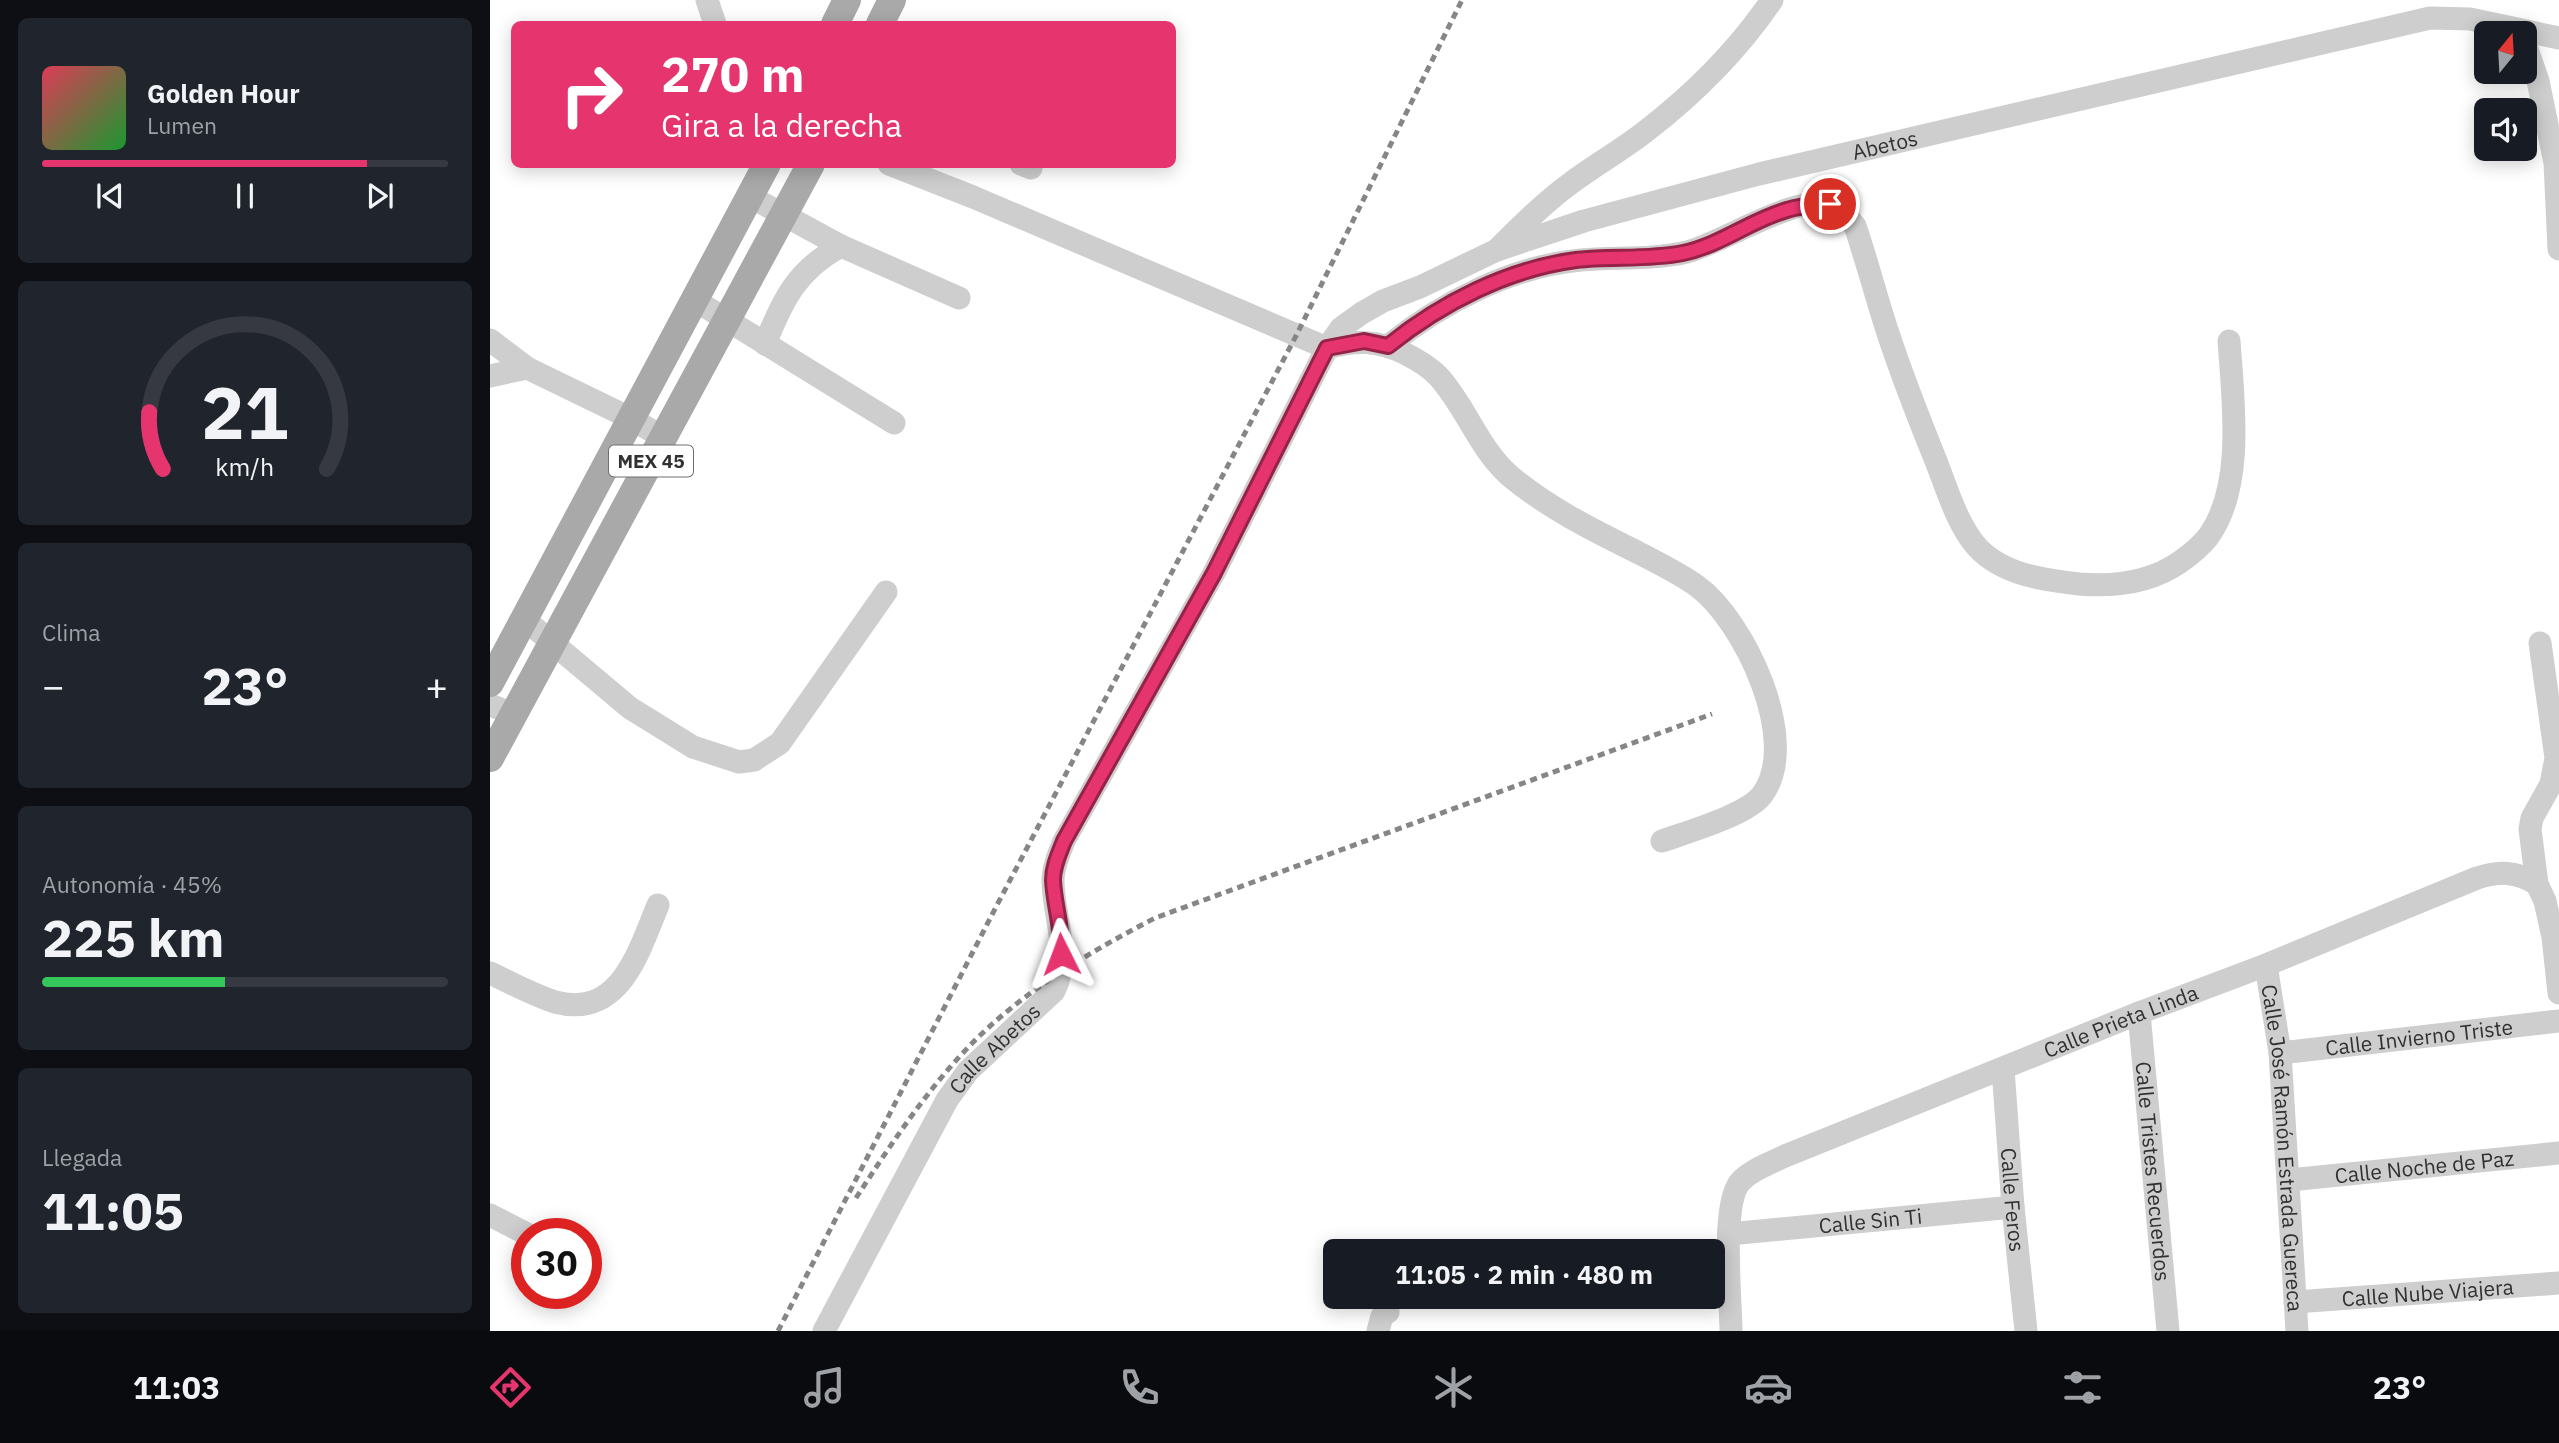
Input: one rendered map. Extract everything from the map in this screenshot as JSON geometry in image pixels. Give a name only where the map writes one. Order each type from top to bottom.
[{"type":"main road","points":[[836,21],[847,0]]},
{"type":"main road","points":[[882,21],[892,0]]},
{"type":"main road","name":"MEX 45","points":[[490,683],[764,168]]},
{"type":"main road","name":"MEX 45","points":[[490,758],[501,710],[551,643],[809,168]]},
{"type":"street","points":[[707,0],[714,21]]},
{"type":"street","points":[[1497,250],[1529,217],[1569,184],[1676,107],[1749,33],[1772,0]]},
{"type":"street","name":"Abetos","points":[[1327,348],[1341,328],[1362,313],[1497,250],[1584,221],[1759,174],[2430,18],[2476,21]]},
{"type":"street","name":"Abetos","points":[[2538,36],[2559,38]]},
{"type":"street","points":[[2538,81],[2555,163],[2559,249]]},
{"type":"street","points":[[898,168],[973,197],[1327,348],[1364,341],[1388,346],[1424,365],[1438,376],[1490,455],[1508,474],[1566,515],[1661,564],[1699,587],[1717,603],[1735,629],[1768,699],[1775,765],[1762,796],[1747,807],[1662,841]]},
{"type":"street","points":[[749,196],[841,246],[959,298]]},
{"type":"street","points":[[1388,346],[1425,318],[1523,272],[1579,260],[1683,253],[1709,246],[1786,210],[1830,204],[1844,212],[1855,226],[1907,387],[1962,524],[1977,546],[2002,565],[2021,574],[2053,581],[2098,585],[2128,584],[2150,578],[2170,569],[2194,552],[2208,537],[2224,502],[2231,472],[2234,429],[2229,341]]},
{"type":"street","points":[[765,344],[801,275],[822,256],[841,246]]},
{"type":"street","points":[[693,299],[894,423]]},
{"type":"street","points":[[490,340],[527,368],[630,418],[664,438]]},
{"type":"street","name":"Calle Abetos","points":[[824,1331],[947,1100],[968,1071],[1054,991],[1059,980],[1062,937],[1053,879],[1064,841],[1214,573],[1327,348]]},
{"type":"street","points":[[490,376],[527,368]]},
{"type":"street","points":[[524,619],[630,708],[693,747],[739,762],[754,760],[780,743],[886,592]]},
{"type":"street","points":[[2540,643],[2556,758],[2551,784],[2532,818],[2530,828],[2537,884],[2545,901],[2553,937],[2559,993]]},
{"type":"street","name":"Calle Prieta Linda","points":[[1729,1223],[1735,1190],[1741,1181],[1785,1156],[2139,1013],[2266,965],[2477,877],[2512,872],[2537,884]]},
{"type":"street","points":[[490,973],[552,1001],[576,1005],[593,1003],[604,998],[624,976],[658,905]]},
{"type":"street","name":"Calle José Ramón Estrada Guereca","points":[[2266,965],[2280,1053],[2297,1331]]},
{"type":"street","name":"Calle Tristes Recuerdos","points":[[2139,1013],[2168,1331]]},
{"type":"street","name":"Calle Invierno Triste","points":[[2280,1053],[2559,1021]]},
{"type":"street","name":"Calle Feros","points":[[2003,1069],[2013,1207],[2026,1331]]},
{"type":"street","name":"Calle Noche de Paz","points":[[2289,1180],[2559,1153]]},
{"type":"street","name":"Calle Sin Ti","points":[[1729,1223],[2013,1207]]},
{"type":"street","points":[[490,1215],[511,1226]]},
{"type":"street","points":[[1729,1223],[1731,1331]]},
{"type":"street","name":"Calle Nube Viajera","points":[[2295,1302],[2559,1283]]},
{"type":"railway","points":[[778,1331],[997,905],[1297,334],[1462,0]]},
{"type":"railway","points":[[856,1198],[921,1103],[977,1038],[1035,990],[1114,940],[1155,918],[1712,714]]},
{"type":"route","points":[[1061,954],[1062,937],[1053,879],[1064,841],[1214,573],[1327,348],[1364,341],[1388,346],[1415,324],[1499,281],[1523,272],[1579,260],[1683,253],[1709,246],[1786,210],[1830,204]]}]
